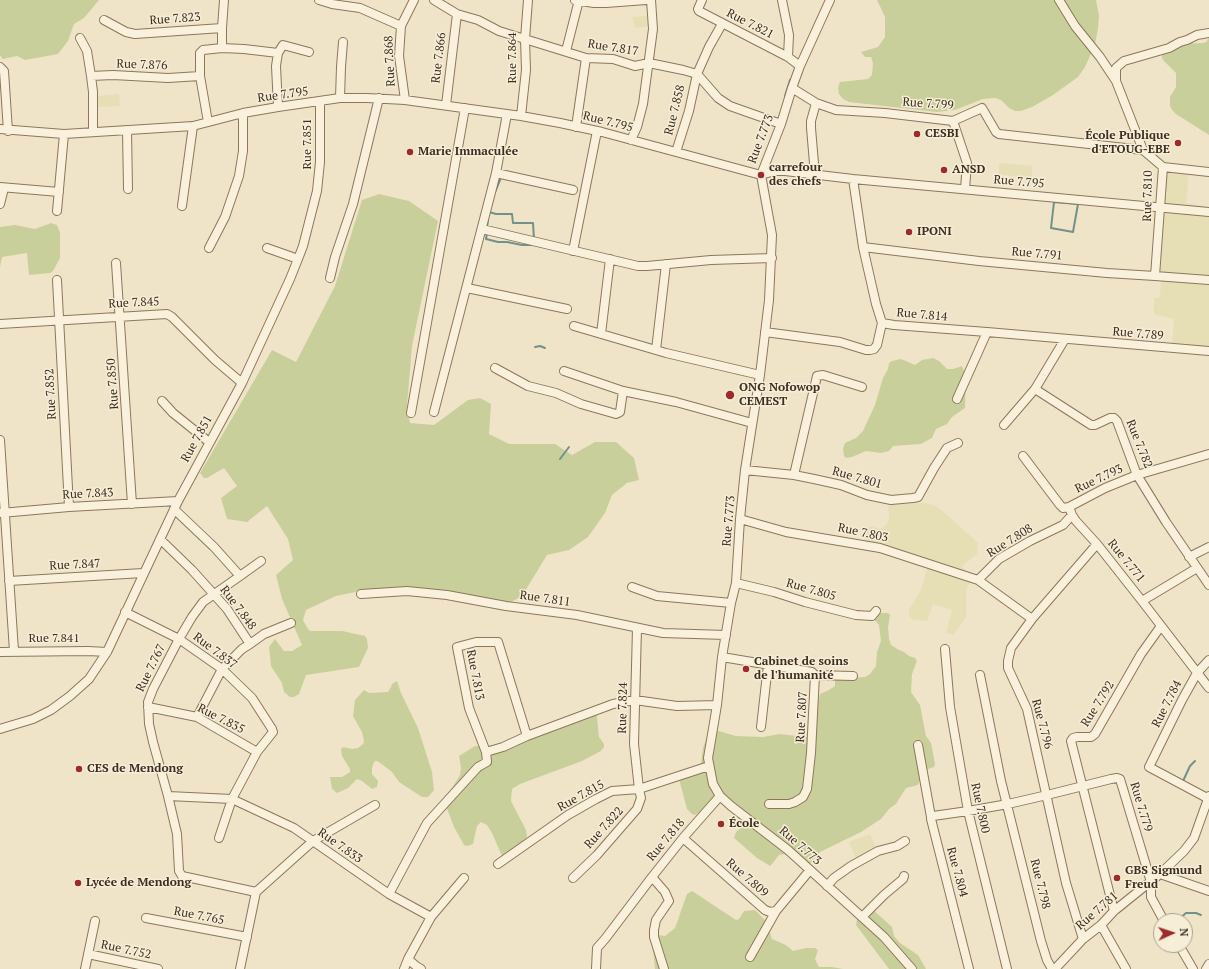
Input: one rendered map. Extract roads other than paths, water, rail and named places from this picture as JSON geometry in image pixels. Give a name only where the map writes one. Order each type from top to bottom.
[{"type":"street","points":[[222,48],[224,0]]},
{"type":"street","points":[[319,0],[332,4],[360,8],[401,26]]},
{"type":"street","name":"Rue 7.868","points":[[405,100],[399,56],[401,26],[414,0]]},
{"type":"street","name":"Rue 7.817","points":[[434,0],[457,14],[478,20],[499,31],[586,58],[613,59],[635,66],[649,63],[697,74]]},
{"type":"street","name":"Rue 7.864","points":[[521,116],[526,70],[525,39],[528,0]]},
{"type":"street","points":[[566,51],[577,0],[606,4],[646,0]]},
{"type":"street","points":[[630,140],[637,127],[641,111],[649,63],[653,29],[652,0]]},
{"type":"street","name":"Rue 7.821","points":[[702,0],[698,9],[699,11],[788,57],[800,66]]},
{"type":"street","points":[[782,0],[788,30],[788,57]]},
{"type":"street","name":"Rue 7.773","points":[[830,0],[800,66],[781,124],[761,175],[771,226],[772,258],[769,300],[760,375],[745,470],[736,583],[722,657],[717,705],[708,758],[713,784],[720,796],[788,850],[884,937],[912,969]]},
{"type":"street","name":"Rue 7.810","points":[[1059,0],[1074,26],[1100,57],[1116,82],[1143,150],[1163,167],[1155,276]]},
{"type":"street","name":"Rue 7.866","points":[[446,105],[457,14]]},
{"type":"street","name":"Rue 7.823","points":[[104,20],[126,32],[135,34],[222,28]]},
{"type":"street","name":"Rue 7.858","points":[[676,152],[689,111],[697,74],[709,47],[722,24]]},
{"type":"street","points":[[1116,82],[1116,68],[1124,61],[1169,48],[1197,35],[1209,33]]},
{"type":"street","points":[[80,38],[87,52],[91,76],[93,92],[93,132]]},
{"type":"street","points":[[340,98],[343,42]]},
{"type":"street","points":[[278,107],[276,66],[278,53],[283,45],[309,52]]},
{"type":"street","points":[[208,122],[200,76],[200,53],[203,50],[222,48],[278,53]]},
{"type":"street","points":[[576,127],[586,58]]},
{"type":"street","points":[[0,67],[4,71],[4,130]]},
{"type":"street","points":[[697,74],[718,98],[730,106],[781,124]]},
{"type":"street","name":"Rue 7.876","points":[[91,76],[168,78],[200,76]]},
{"type":"street","name":"Rue 7.799","points":[[792,88],[816,103],[836,110],[885,112],[954,120],[982,108],[996,132],[999,134],[1143,150]]},
{"type":"street","name":"Rue 7.795","points":[[4,130],[64,134],[193,126],[244,113],[278,107],[340,98],[379,98],[446,105],[521,116],[576,127],[761,175],[775,171],[785,171],[853,179],[1209,212]]},
{"type":"street","points":[[330,278],[353,204],[379,98]]},
{"type":"street","name":"Rue 7.851","points":[[0,729],[33,719],[51,710],[89,679],[107,652],[178,501],[242,383],[298,259],[311,216],[319,178],[320,102]]},
{"type":"street","points":[[815,175],[811,121],[816,103]]},
{"type":"street","points":[[411,413],[465,108]]},
{"type":"street","points":[[209,248],[224,217],[239,176],[243,151],[244,113]]},
{"type":"street","points":[[434,412],[496,173],[507,114]]},
{"type":"street","points":[[954,120],[968,163],[965,189]]},
{"type":"street","points":[[182,206],[193,126]]},
{"type":"street","points":[[127,130],[128,190]]},
{"type":"street","points":[[573,251],[597,132]]},
{"type":"street","points":[[57,211],[64,134]]},
{"type":"street","points":[[1163,167],[1209,172]]},
{"type":"street","points":[[496,173],[573,190]]},
{"type":"street","name":"Rue 7.814","points":[[853,179],[863,247],[876,304],[882,323],[1065,340]]},
{"type":"street","points":[[0,204],[2,188],[59,192]]},
{"type":"street","points":[[482,229],[638,266],[711,260],[772,258]]},
{"type":"street","name":"Rue 7.791","points":[[863,247],[979,261],[1106,273],[1209,280]]},
{"type":"street","points":[[267,248],[298,259]]},
{"type":"street","points":[[601,334],[610,259]]},
{"type":"street","name":"Rue 7.850","points":[[116,263],[132,504]]},
{"type":"street","points":[[656,350],[666,264]]},
{"type":"street","name":"Rue 7.852","points":[[57,280],[69,507]]},
{"type":"street","points":[[467,288],[567,309]]},
{"type":"street","name":"Rue 7.845","points":[[0,324],[167,314],[172,317],[215,360],[242,383]]},
{"type":"street","points":[[765,332],[840,342],[870,350],[874,349],[877,345],[882,323]]},
{"type":"street","points":[[574,326],[656,350],[760,375]]},
{"type":"street","points":[[957,399],[987,332]]},
{"type":"street","points":[[1004,425],[1035,389],[1065,340]]},
{"type":"street","name":"Rue 7.789","points":[[1065,340],[1209,351]]},
{"type":"street","points":[[495,368],[528,386],[556,393],[582,404],[616,414],[620,412],[623,391]]},
{"type":"street","points":[[564,371],[623,391],[676,402],[752,423]]},
{"type":"street","points":[[794,475],[817,376],[823,375],[862,388]]},
{"type":"street","name":"Rue 7.782","points":[[1035,389],[1091,425],[1095,425],[1110,418],[1117,420],[1137,475],[1166,522],[1209,585]]},
{"type":"street","points":[[162,401],[173,413],[209,442]]},
{"type":"street","points":[[0,440],[2,512],[14,651]]},
{"type":"street","name":"Rue 7.801","points":[[745,470],[794,475],[841,485],[867,495],[891,500],[913,498],[918,497],[947,448],[958,443]]},
{"type":"street","name":"Rue 7.793","points":[[1069,507],[1104,488],[1137,475],[1209,454]]},
{"type":"street","points":[[1023,456],[1060,505],[1063,508],[1069,507]]},
{"type":"street","name":"Rue 7.843","points":[[2,512],[178,501]]},
{"type":"street","name":"Rue 7.771","points":[[1069,507],[1072,515],[1097,544],[1209,688]]},
{"type":"street","points":[[174,509],[214,547],[240,576]]},
{"type":"street","name":"Rue 7.808","points":[[978,580],[999,559],[1063,524],[1072,515]]},
{"type":"street","name":"Rue 7.803","points":[[740,519],[786,532],[880,548],[978,580]]},
{"type":"street","name":"Rue 7.848","points":[[160,539],[192,570],[227,609],[250,644],[242,649],[222,669],[197,717]]},
{"type":"street","name":"Rue 7.796","points":[[1083,939],[1066,883],[1026,709],[1008,668],[1008,661],[1011,648],[1032,619],[1097,544]]},
{"type":"street","points":[[1189,557],[1209,547]]},
{"type":"street","name":"Rue 7.767","points":[[256,892],[182,876],[179,872],[177,834],[149,724],[148,702],[153,689],[179,639],[203,602],[261,561]]},
{"type":"street","points":[[1142,601],[1197,568]]},
{"type":"street","name":"Rue 7.847","points":[[9,582],[143,573]]},
{"type":"street","points":[[978,580],[1032,619]]},
{"type":"street","name":"Rue 7.805","points":[[736,583],[856,615],[872,616],[876,611]]},
{"type":"street","points":[[632,587],[656,596],[731,603]]},
{"type":"street","name":"Rue 7.811","points":[[361,594],[406,591],[447,595],[506,606],[577,615],[637,628],[674,634],[726,635]]},
{"type":"street","name":"Rue 7.837","points":[[125,612],[179,639],[222,669],[252,698],[273,730],[257,752]]},
{"type":"street","points":[[250,644],[264,634],[291,623]]},
{"type":"street","name":"Rue 7.792","points":[[1083,786],[1072,741],[1073,738],[1091,737],[1095,734],[1141,654],[1161,626]]},
{"type":"street","name":"Rue 7.824","points":[[637,628],[634,744],[639,789]]},
{"type":"street","name":"Rue 7.813","points":[[486,752],[468,708],[456,647],[476,642],[498,642],[527,736]]},
{"type":"street","name":"Rue 7.800","points":[[945,649],[950,706],[968,811],[1007,969]]},
{"type":"street","name":"Rue 7.841","points":[[0,652],[88,650],[107,652]]},
{"type":"street","name":"Rue 7.807","points":[[722,657],[812,672],[815,675],[812,753],[807,789],[803,797],[795,802],[789,804],[769,804]]},
{"type":"street","name":"Rue 7.784","points":[[1209,660],[1197,673],[1149,767],[1209,798]]},
{"type":"street","points":[[761,726],[768,665]]},
{"type":"street","points":[[815,675],[853,676]]},
{"type":"street","name":"Rue 7.798","points":[[980,675],[1001,780],[1041,941],[1047,960],[1052,969]]},
{"type":"street","points":[[389,894],[427,823],[478,767],[487,762],[486,752],[503,747],[527,736],[613,704],[635,700],[677,706],[717,705]]},
{"type":"street","name":"Rue 7.835","points":[[148,706],[197,717],[257,752]]},
{"type":"street","name":"Rue 7.804","points":[[918,745],[941,862],[969,969]]},
{"type":"street","points":[[219,838],[232,799],[257,752]]},
{"type":"street","name":"Rue 7.815","points":[[498,864],[568,815],[612,791],[639,789],[709,766]]},
{"type":"street","name":"Rue 7.779","points":[[968,811],[1047,796],[1111,779],[1120,779],[1151,882],[1151,897],[1160,913]]},
{"type":"street","points":[[1083,786],[1114,911]]},
{"type":"street","name":"Rue 7.822","points":[[573,878],[596,855],[637,809],[641,798],[639,789]]},
{"type":"street","name":"Rue 7.833","points":[[168,796],[232,799],[294,828],[389,894],[431,917]]},
{"type":"street","name":"Rue 7.818","points":[[664,969],[654,937],[656,920],[669,902],[665,892],[652,877],[683,838],[720,796]]},
{"type":"street","name":"Rue 7.781","points":[[1055,969],[1083,939],[1101,925],[1114,911],[1151,882],[1184,851],[1194,838],[1209,798]]},
{"type":"street","points":[[240,969],[256,892],[312,841],[375,805]]},
{"type":"street","points":[[931,817],[968,811]]},
{"type":"street","name":"Rue 7.809","points":[[683,838],[770,912],[776,911],[810,870]]},
{"type":"street","points":[[827,886],[834,878],[851,866],[878,851],[897,846],[905,841]]},
{"type":"street","points":[[1160,874],[1209,891]]},
{"type":"street","points":[[862,917],[880,898],[903,879],[904,876]]},
{"type":"street","points":[[596,969],[597,948],[652,877]]},
{"type":"street","points":[[404,969],[431,917],[464,878]]},
{"type":"street","points":[[750,957],[776,911]]},
{"type":"street","name":"Rue 7.765","points":[[146,918],[247,937]]},
{"type":"street","points":[[86,969],[95,921]]},
{"type":"street","points":[[1101,925],[1126,969]]},
{"type":"street","points":[[1184,953],[1193,969]]},
{"type":"street","name":"Rue 7.752","points":[[88,954],[158,969]]},
{"type":"street","points":[[408,959],[421,969]]},
{"type":"street","points":[[1206,969],[1209,964]]},
{"type":"waterway","points":[[785,96],[790,80],[792,79]]},
{"type":"waterway","points":[[495,192],[500,180]]},
{"type":"waterway","points":[[1054,202],[1078,204],[1073,232],[1051,228],[1054,202]]},
{"type":"waterway","points":[[489,212],[496,214],[512,214],[513,223],[533,223],[534,239]]},
{"type":"waterway","points":[[487,229],[488,219]]},
{"type":"waterway","points":[[487,233],[486,239],[498,242],[522,245],[532,245],[534,243]]},
{"type":"waterway","points":[[535,347],[540,346],[545,348]]},
{"type":"waterway","points":[[560,459],[569,447]]},
{"type":"waterway","points":[[1183,781],[1190,766],[1195,761]]},
{"type":"waterway","points":[[1193,913],[1201,915]]},
{"type":"place","name":"CESBI","points":[[917,134]]},
{"type":"place","name":"École Publique d'ETOUG-EBE","points":[[1178,143]]},
{"type":"place","name":"Marie Immaculée","points":[[410,152]]},
{"type":"place","name":"ANSD","points":[[944,170]]},
{"type":"place","name":"carrefour des chefs","points":[[761,175]]},
{"type":"place","name":"IPONI","points":[[909,232]]},
{"type":"place","name":"ONG Nofowop CEMEST","points":[[730,395]]},
{"type":"place","name":"Cabinet de soins de l'humanité","points":[[746,669]]},
{"type":"place","name":"CES de Mendong","points":[[79,769]]},
{"type":"place","name":"École","points":[[721,824]]},
{"type":"place","name":"GBS Sigmund Freud","points":[[1117,878]]},
{"type":"place","name":"Lycée de Mendong","points":[[78,883]]}]
